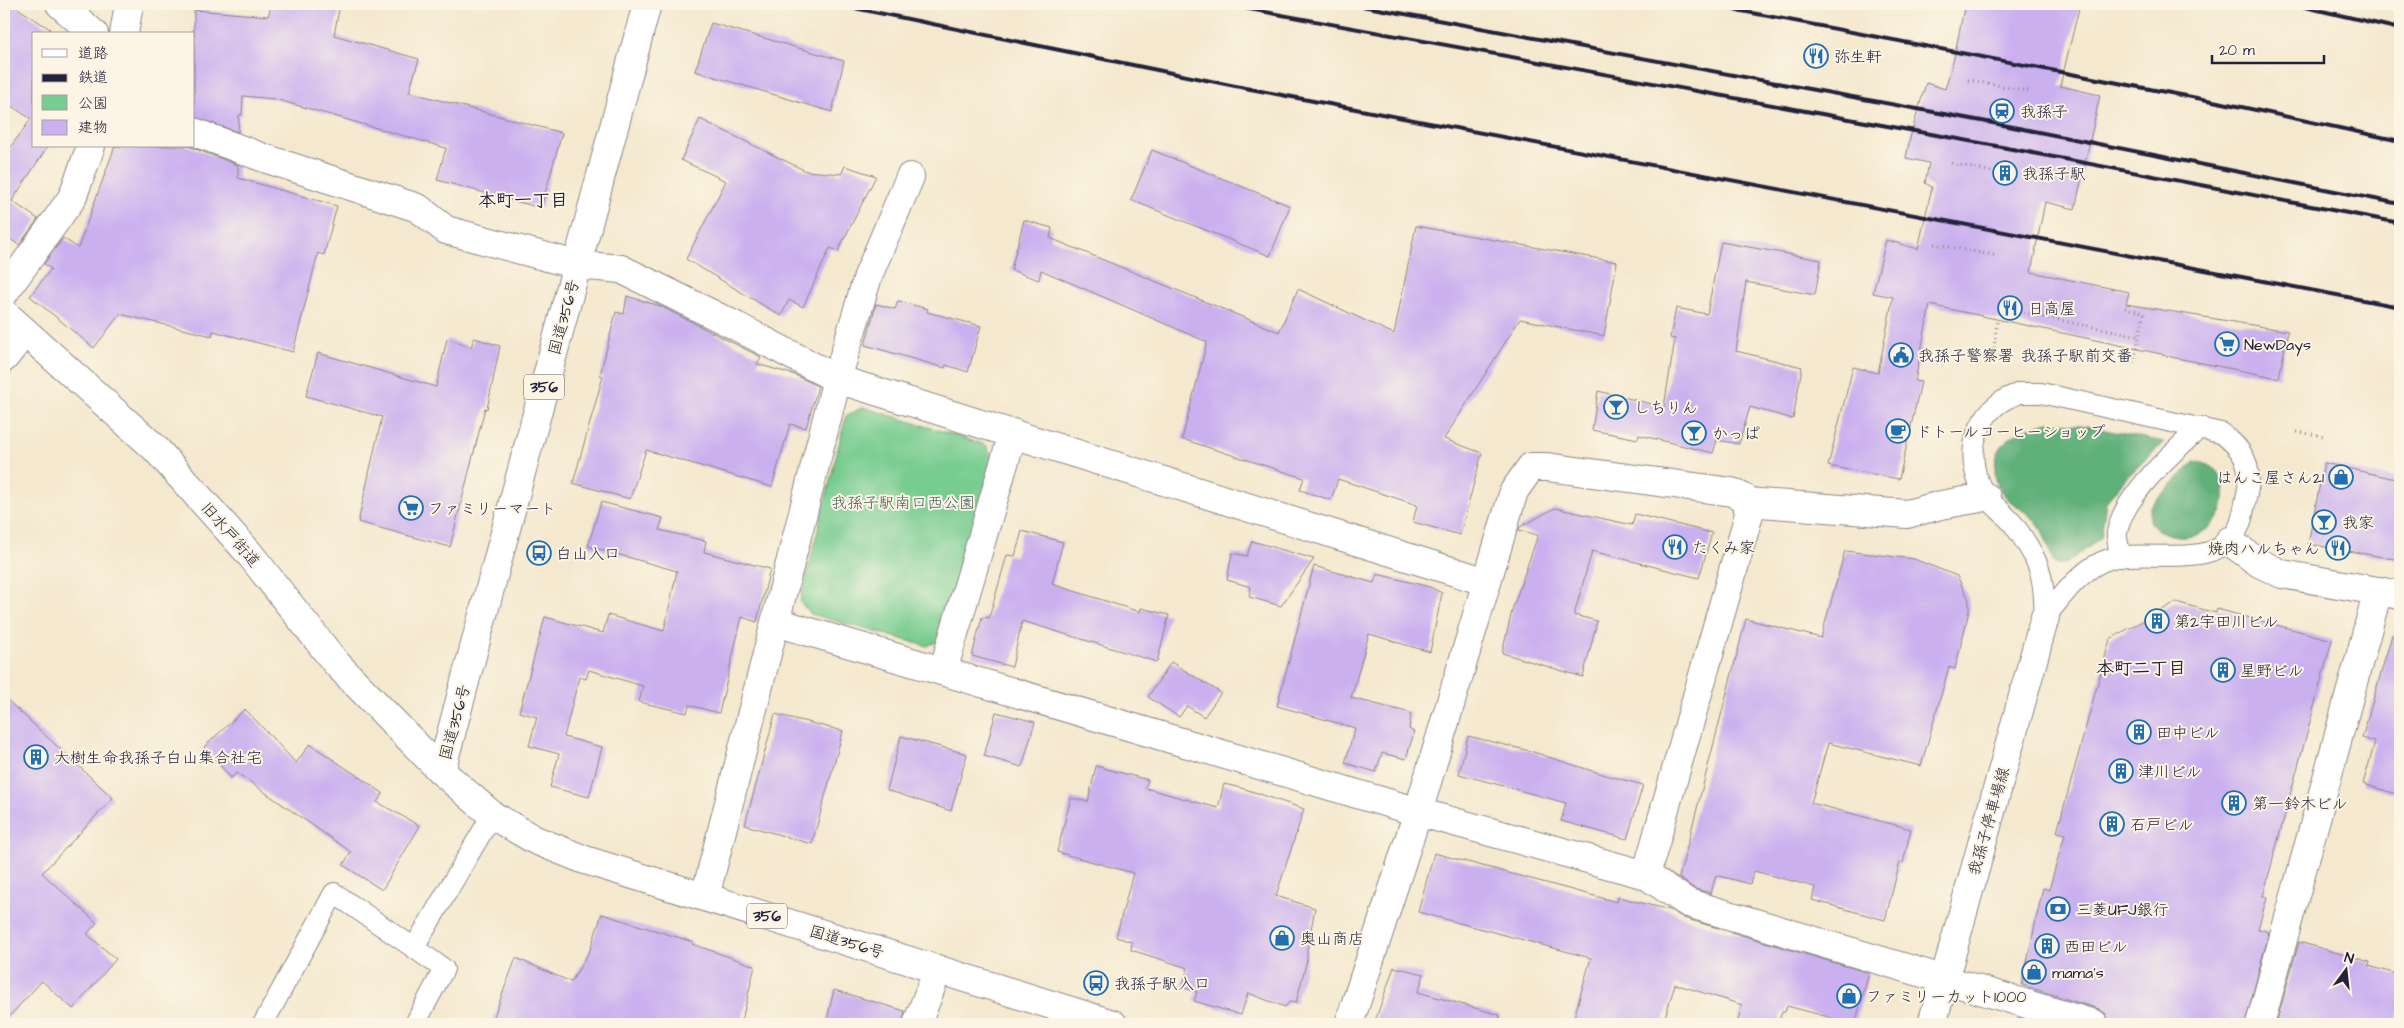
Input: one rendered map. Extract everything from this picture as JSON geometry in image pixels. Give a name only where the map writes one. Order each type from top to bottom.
[{"type":"main road","points":[[60,4],[92,32]]},
{"type":"main road","points":[[124,32],[129,4]]},
{"type":"main road","name":"国道356号","points":[[647,4],[441,771],[492,814],[535,840],[585,860],[1113,1024]]},
{"type":"main road","points":[[195,132],[264,158],[418,208],[446,230],[577,265],[621,270],[736,326],[837,379],[1487,582]]},
{"type":"main road","points":[[4,293],[72,198],[90,148]]},
{"type":"main road","points":[[706,897],[837,379],[868,276],[910,178]]},
{"type":"main road","name":"旧水戸街道","points":[[4,313],[155,448],[248,552],[336,663],[441,771]]},
{"type":"main road","points":[[4,358],[25,332]]},
{"type":"main road","points":[[943,671],[1013,433]]},
{"type":"main road","points":[[1349,1024],[1418,812],[1514,492],[1531,467],[1547,467],[1732,492],[1746,499],[1747,502],[1749,514],[1646,875]]},
{"type":"main road","points":[[1747,502],[1907,514],[1941,505],[1986,497]]},
{"type":"main road","points":[[2230,540],[2259,563],[2282,574],[2389,593],[2260,1024]]},
{"type":"main road","name":"我孫子停車場線","points":[[1932,1024],[2045,617]]},
{"type":"main road","points":[[776,622],[1418,812],[1646,875],[1688,903],[2094,1024]]},
{"type":"main road","points":[[917,1024],[938,969]]},
{"type":"lane","points":[[2020,393],[2042,393],[2221,432],[2237,445],[2247,462],[2250,481],[2239,526],[2230,540],[2210,550],[2193,554],[2171,557],[2121,557],[2108,559],[2088,570],[2069,588],[2045,617],[2042,584],[2037,562],[2013,524],[1986,497],[1977,479],[1974,457],[1976,434],[1985,414],[2003,398],[2020,393]]},
{"type":"lane","points":[[2121,557],[2117,534],[2131,499],[2170,454],[2201,427]]},
{"type":"lane","points":[[414,948],[492,814]]},
{"type":"lane","points":[[263,1024],[334,893],[444,969],[415,1024]]},
{"type":"path","points":[[1968,80],[2029,91]]},
{"type":"path","points":[[1951,163],[2010,176]]},
{"type":"path","points":[[1934,244],[1998,256]]},
{"type":"path","points":[[1999,308],[2139,336]]},
{"type":"path","points":[[2125,308],[2144,313],[2133,366]]},
{"type":"path","points":[[1994,348],[1996,320]]},
{"type":"path","points":[[2297,432],[2324,436]]},
{"type":"green space","name":"我孫子駅南口西公園","points":[[863,407],[986,445],[994,462],[941,640],[927,646],[811,614],[800,602],[846,416]]},
{"type":"green space","points":[[2049,422],[2081,425],[2164,442],[2126,478],[2106,502],[2101,538],[2066,564],[2055,564],[2039,526],[2004,495],[1998,487],[1995,475],[1999,450],[2005,443],[2020,432]]},
{"type":"green space","points":[[2195,461],[2216,470],[2222,481],[2224,502],[2217,520],[2202,532],[2193,535],[2172,535],[2160,531],[2150,523],[2150,506]]},
{"type":"building","points":[[4,4],[11,4],[50,29],[48,32],[32,32],[32,148],[47,148],[12,201],[38,219],[19,245],[4,235],[4,156],[31,119],[4,101]]},
{"type":"building","points":[[272,4],[340,4],[334,35],[419,59],[409,92],[562,133],[541,208],[437,180],[446,148],[275,99],[243,96],[242,115],[239,115],[238,132],[195,117],[194,10],[268,16]]},
{"type":"building","name":"我孫子駅","points":[[1965,4],[2080,4],[2060,86],[2100,95],[2075,209],[2045,202],[2031,272],[2129,292],[2126,304],[2288,331],[2279,378],[2166,356],[1930,305],[1915,381],[1921,382],[1899,479],[1828,466],[1853,367],[1878,373],[1893,297],[1873,293],[1886,240],[1918,249],[1932,187],[1925,183],[1929,163],[1906,158],[1926,83],[1945,89],[1954,58]]},
{"type":"building","points":[[711,23],[844,61],[832,112],[695,71]]},
{"type":"building","points":[[700,119],[806,171],[841,174],[845,166],[876,176],[838,251],[830,248],[803,307],[789,300],[781,316],[686,259],[726,181],[681,160]]},
{"type":"building","points":[[114,148],[193,148],[238,165],[238,178],[337,206],[324,255],[318,253],[293,352],[213,331],[212,336],[120,314],[94,348],[30,296],[51,269],[44,264],[63,238],[78,248]]},
{"type":"building","points":[[1152,150],[1290,206],[1270,256],[1131,200]]},
{"type":"building","points":[[1024,220],[1052,228],[1050,238],[1279,332],[1298,289],[1394,334],[1416,226],[1617,262],[1604,336],[1520,319],[1444,439],[1482,453],[1460,535],[1413,522],[1417,505],[1338,479],[1331,500],[1300,490],[1304,478],[1182,439],[1207,342],[1041,270],[1039,280],[1011,270]]},
{"type":"building","points":[[1721,242],[1821,260],[1815,295],[1746,282],[1736,351],[1802,367],[1793,419],[1750,407],[1739,444],[1717,440],[1713,453],[1639,435],[1638,439],[1592,430],[1598,391],[1664,407],[1675,339],[1670,338],[1676,308],[1707,314]]},
{"type":"building","points":[[627,296],[660,306],[761,357],[757,364],[795,375],[818,386],[806,428],[790,424],[772,487],[646,450],[630,499],[573,483],[603,376],[600,375],[616,312],[624,314]]},
{"type":"building","points":[[898,301],[928,309],[927,312],[981,326],[968,372],[946,365],[945,368],[865,345],[876,304],[895,309]]},
{"type":"building","points":[[474,338],[500,346],[487,409],[485,408],[450,547],[358,522],[382,417],[306,396],[318,353],[436,387],[447,339],[471,347]]},
{"type":"building","points":[[2324,463],[2400,480],[2400,560],[2308,544]]},
{"type":"building","points":[[601,502],[663,518],[659,530],[706,541],[704,552],[770,569],[757,622],[742,617],[719,713],[689,705],[687,713],[639,702],[643,686],[589,670],[586,679],[579,677],[564,737],[602,747],[589,797],[550,787],[559,754],[529,746],[537,717],[519,712],[545,617],[603,633],[608,615],[664,631],[677,571],[588,546]]},
{"type":"building","points":[[1555,508],[1632,525],[1635,514],[1712,533],[1699,578],[1592,551],[1574,615],[1597,621],[1583,677],[1502,653],[1513,607],[1538,535],[1519,530],[1520,527]]},
{"type":"building","points":[[1022,531],[1063,542],[1052,584],[1140,612],[1141,608],[1169,615],[1157,662],[1022,621],[1012,667],[972,656],[982,617],[989,618],[1007,555],[1015,556]]},
{"type":"building","points":[[1252,541],[1314,559],[1281,606],[1249,597],[1251,587],[1227,580],[1232,553],[1247,556]]},
{"type":"building","points":[[1845,551],[1914,559],[1957,576],[1969,600],[1969,611],[1955,669],[1949,667],[1921,766],[1828,743],[1811,803],[1911,829],[1903,863],[1900,862],[1885,920],[1812,900],[1815,887],[1754,871],[1750,884],[1716,875],[1711,893],[1695,889],[1679,878],[1746,619],[1821,638]]},
{"type":"building","points":[[1314,566],[1374,583],[1377,574],[1430,587],[1442,593],[1430,652],[1369,634],[1351,698],[1411,713],[1409,729],[1414,732],[1406,759],[1382,753],[1376,772],[1345,763],[1355,728],[1277,706]]},
{"type":"building","points":[[2176,602],[2216,613],[2217,609],[2332,640],[2263,896],[2267,897],[2258,929],[2269,932],[2245,1024],[2109,1024],[2106,1014],[2099,1009],[2022,985],[2043,888],[2049,890],[2065,834],[2057,832],[2110,639]]},
{"type":"building","points":[[2392,635],[2400,637],[2400,795],[2363,784],[2375,742],[2362,738]]},
{"type":"building","points":[[1171,662],[1221,693],[1204,717],[1187,706],[1179,717],[1148,697]]},
{"type":"building","points":[[4,697],[113,798],[42,873],[97,923],[87,934],[116,959],[73,1009],[42,981],[4,1022]]},
{"type":"building","points":[[245,709],[296,763],[310,744],[383,793],[377,802],[420,826],[382,890],[343,865],[351,852],[237,773],[231,778],[204,747]]},
{"type":"building","points":[[996,712],[1035,722],[1022,767],[984,756]]},
{"type":"building","points":[[775,714],[843,731],[812,844],[745,825]]},
{"type":"building","points":[[901,736],[967,754],[951,811],[887,790]]},
{"type":"building","points":[[1468,736],[1530,751],[1643,785],[1627,839],[1561,821],[1566,803],[1459,774]]},
{"type":"building","points":[[1096,766],[1148,780],[1145,788],[1218,808],[1224,784],[1304,809],[1276,896],[1315,908],[1307,950],[1307,960],[1296,1003],[1289,1002],[1285,1007],[1248,993],[1241,1015],[1194,1001],[1197,992],[1182,987],[1188,968],[1131,950],[1132,942],[1116,937],[1133,873],[1057,852],[1071,798],[1088,802]]},
{"type":"building","points":[[1434,853],[1617,902],[1618,897],[1670,910],[1684,918],[1869,973],[1855,1024],[1787,1006],[1785,1012],[1782,1012],[1778,1024],[1737,1024],[1742,1005],[1675,984],[1663,1024],[1572,1024],[1591,958],[1418,912]]},
{"type":"building","points":[[602,914],[693,942],[692,944],[755,966],[741,1024],[491,1024],[516,958],[571,982],[590,950]]},
{"type":"building","points":[[2299,942],[2370,962],[2369,966],[2400,975],[2400,1006],[2395,1024],[2276,1024]]},
{"type":"building","points":[[1394,967],[1424,974],[1418,992],[1500,1015],[1499,1024],[1374,1024]]},
{"type":"building","points":[[834,990],[905,1011],[902,1024],[826,1024]]},
{"type":"building","points":[[2019,1018],[2040,1024],[2017,1024]]},
{"type":"railway","points":[[835,4],[1245,88],[2400,307]]},
{"type":"railway","points":[[1222,4],[1991,145],[2400,223]]},
{"type":"railway","points":[[1351,4],[1998,124],[2400,204]]},
{"type":"railway","points":[[1705,4],[2223,103],[2400,141]]},
{"type":"railway","points":[[2292,4],[2400,29]]},
{"type":"place","name":"弥生軒","points":[[1816,56]]},
{"type":"place","name":"我孫子","points":[[2002,111]]},
{"type":"place","name":"我孫子駅","points":[[2005,173]]},
{"type":"place","name":"日高屋","points":[[2010,308]]},
{"type":"place","name":"NewDays","points":[[2227,344]]},
{"type":"place","name":"我孫子警察署 我孫子駅前交番","points":[[1901,355]]},
{"type":"place","name":"しちりん","points":[[1616,407]]},
{"type":"place","name":"ドトールコーヒーショップ","points":[[1898,431]]},
{"type":"place","name":"かっぱ","points":[[1694,433]]},
{"type":"place","name":"はんこ屋さん21","points":[[2341,477]]},
{"type":"place","name":"ファミリーマート","points":[[411,508]]},
{"type":"place","name":"我家","points":[[2324,522]]},
{"type":"place","name":"たくみ家","points":[[1675,547]]},
{"type":"place","name":"焼肉ハルちゃん","points":[[2338,548]]},
{"type":"place","name":"白山入口","points":[[539,553]]},
{"type":"place","name":"第2宇田川ビル","points":[[2157,621]]},
{"type":"place","name":"星野ビル","points":[[2223,670]]},
{"type":"place","name":"田中ビル","points":[[2139,732]]},
{"type":"place","name":"大樹生命我孫子白山集合社宅","points":[[36,757]]},
{"type":"place","name":"津川ビル","points":[[2121,771]]},
{"type":"place","name":"第一鈴木ビル","points":[[2234,803]]},
{"type":"place","name":"石戸ビル","points":[[2112,824]]},
{"type":"place","name":"三菱UFJ銀行","points":[[2058,909]]},
{"type":"place","name":"奥山商店","points":[[1282,938]]},
{"type":"place","name":"西田ビル","points":[[2047,946]]},
{"type":"place","name":"mama’s","points":[[2034,972]]},
{"type":"place","name":"我孫子駅入口","points":[[1096,983]]},
{"type":"place","name":"ファミリーカット1000","points":[[1849,996]]},
{"type":"district","name":"本町一丁目","points":[[523,200]]},
{"type":"district","name":"本町二丁目","points":[[2141,668]]}]
